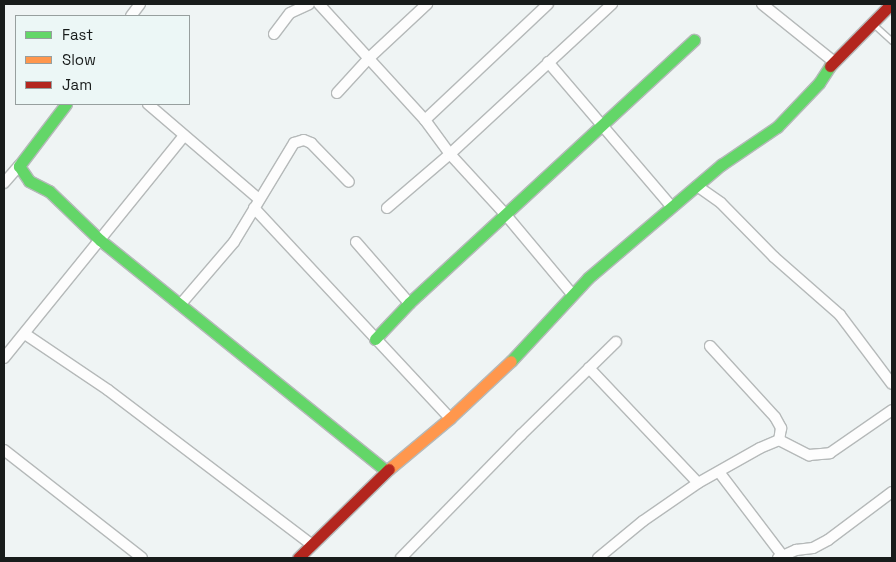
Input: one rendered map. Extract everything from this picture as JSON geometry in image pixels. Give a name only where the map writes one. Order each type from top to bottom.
[{"type":"street","points":[[132,15],[140,4]]},
{"type":"street","points":[[274,34],[290,13],[309,4]]},
{"type":"street","points":[[320,4],[425,120],[450,154],[506,215],[572,294]]},
{"type":"street","points":[[336,93],[368,59],[427,4]]},
{"type":"street","points":[[425,120],[548,4]]},
{"type":"street","points":[[387,208],[450,154],[612,4]]},
{"type":"street","points":[[762,4],[833,62]]},
{"type":"street","points":[[298,558],[386,471],[450,418],[515,358],[572,294],[697,186],[733,157],[777,126],[809,95],[833,62],[891,4]]},
{"type":"street","points":[[375,339],[410,303],[694,40]]},
{"type":"street","points":[[548,62],[672,207]]},
{"type":"street","points":[[4,183],[65,105]]},
{"type":"street","points":[[149,105],[257,203],[375,339],[450,418]]},
{"type":"street","points":[[4,358],[184,136]]},
{"type":"street","points":[[180,305],[234,242],[294,143],[304,140],[311,143],[349,182]]},
{"type":"street","points":[[19,166],[28,180],[49,191],[100,240],[386,471]]},
{"type":"street","points":[[697,186],[722,204],[774,257],[840,315],[892,384]]},
{"type":"street","points":[[356,242],[410,303]]},
{"type":"street","points":[[25,334],[108,390],[312,545]]},
{"type":"street","points":[[401,558],[616,342]]},
{"type":"street","points":[[710,346],[775,417],[781,428],[779,440]]},
{"type":"street","points":[[589,368],[698,483]]},
{"type":"street","points":[[779,440],[809,455],[830,453],[892,410]]},
{"type":"street","points":[[598,558],[643,521],[698,483],[779,440]]},
{"type":"street","points":[[4,450],[142,558]]},
{"type":"street","points":[[719,472],[780,557],[813,548],[828,540],[892,492]]},
{"type":"lane","points":[[872,23],[892,41]]},
{"type":"traffic: fast","points":[[375,339],[409,303],[694,40]]},
{"type":"traffic: fast","points":[[511,361],[588,278],[721,165],[777,127],[819,83],[830,66]]},
{"type":"traffic: fast","points":[[65,105],[19,166],[29,181],[49,191],[100,240],[386,471]]},
{"type":"traffic: slow","points":[[389,469],[450,418],[511,361]]},
{"type":"traffic: jam","points":[[830,66],[891,4]]},
{"type":"traffic: jam","points":[[298,558],[389,469]]}]
